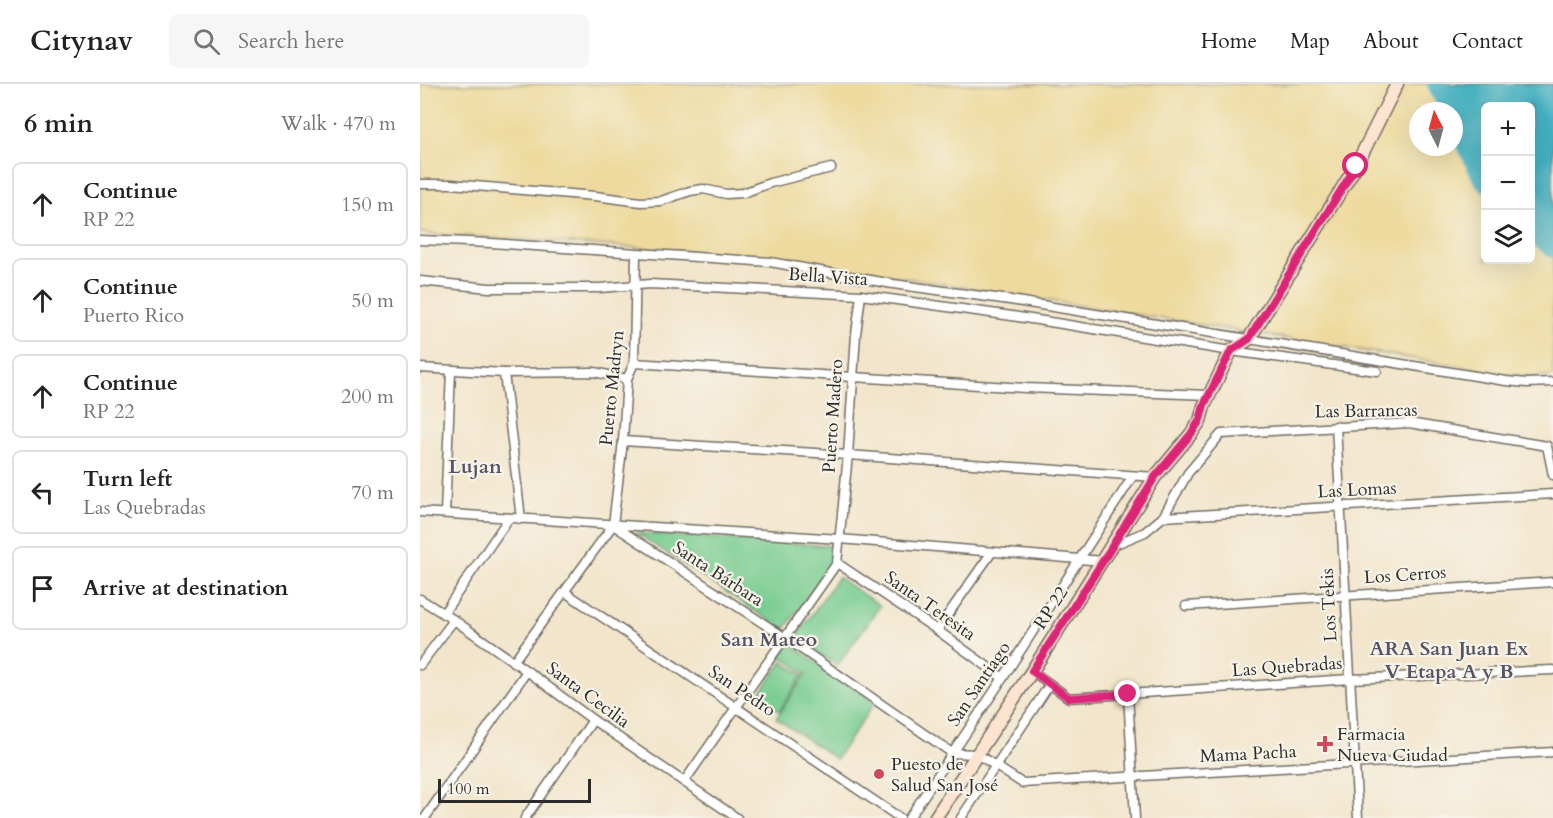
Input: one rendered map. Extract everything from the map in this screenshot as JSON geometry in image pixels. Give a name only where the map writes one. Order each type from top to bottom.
[{"type":"street","points":[[1231,351],[1249,339],[1356,166],[1397,84]]},
{"type":"street","points":[[420,184],[451,184],[641,202],[661,201],[703,189],[726,194],[743,193],[770,183],[831,168]]},
{"type":"street","points":[[420,240],[771,262],[893,284],[1010,300],[1506,381],[1553,382]]},
{"type":"street","name":"Puerto Madryn","points":[[613,525],[623,441],[627,379],[634,363],[636,254]]},
{"type":"street","name":"Bella Vista","points":[[420,282],[489,288],[600,288],[650,284],[861,295],[1377,371]]},
{"type":"street","name":"Puerto Madero","points":[[837,562],[861,295]]},
{"type":"street","name":"RP 22","points":[[934,818],[1032,671],[1155,477],[1200,420],[1204,405],[1231,351]]},
{"type":"street","points":[[634,363],[1026,388],[1209,395]]},
{"type":"street","points":[[420,368],[504,373],[594,372],[627,379]]},
{"type":"street","points":[[446,513],[452,371]]},
{"type":"street","points":[[504,373],[521,519]]},
{"type":"street","name":"Las Barrancas","points":[[1163,517],[1188,472],[1221,434],[1409,423],[1547,446],[1553,475]]},
{"type":"street","name":"Los Tekis","points":[[1336,426],[1358,818]]},
{"type":"street","points":[[623,441],[1155,477]]},
{"type":"street","name":"San Santiago","points":[[909,818],[1003,678],[1133,476]]},
{"type":"street","name":"Las Lomas","points":[[1163,517],[1553,494]]},
{"type":"street","points":[[420,512],[840,539],[1103,561]]},
{"type":"street","points":[[1116,544],[1145,532],[1163,517]]},
{"type":"street","points":[[443,614],[509,518]]},
{"type":"street","points":[[513,662],[613,525]]},
{"type":"street","name":"Santa Bárbara","points":[[613,525],[952,753]]},
{"type":"street","points":[[937,630],[992,552]]},
{"type":"street","points":[[684,782],[837,562]]},
{"type":"street","name":"Santa Teresita","points":[[837,562],[1003,678]]},
{"type":"street","name":"Los Cerros","points":[[1186,606],[1553,582]]},
{"type":"street","name":"San Pedro","points":[[565,592],[900,818]]},
{"type":"street","name":"Santa Cecilia","points":[[420,599],[454,620],[593,720],[737,818]]},
{"type":"street","points":[[420,664],[454,620]]},
{"type":"street","name":"Las Quebradas","points":[[1032,671],[1069,698],[1350,679],[1553,670]]},
{"type":"street","points":[[425,818],[527,671]]},
{"type":"street","points":[[961,818],[1050,684]]},
{"type":"street","points":[[1128,694],[1135,818]]},
{"type":"street","points":[[525,818],[593,720]]},
{"type":"street","name":"Mama Pacha","points":[[952,753],[977,754],[1022,783],[1553,752]]},
{"type":"green space","points":[[636,533],[832,546],[831,564],[784,630]]},
{"type":"green space","points":[[838,577],[880,606],[837,666],[796,637]]},
{"type":"green space","points":[[789,643],[875,702],[836,759],[776,718],[806,674],[781,656]]},
{"type":"green space","points":[[782,662],[803,675],[779,711],[758,696]]},
{"type":"sand","points":[[420,84],[1553,84],[1553,376],[1529,377],[774,257],[420,233]]},
{"type":"water","points":[[1436,84],[1553,84],[1553,249],[1535,235],[1535,102],[1481,102],[1481,177],[1463,140],[1463,102],[1445,102]]},
{"type":"waterway","points":[[1436,84],[1445,102]]},
{"type":"waterway","points":[[1463,140],[1481,176]]},
{"type":"waterway","points":[[1535,236],[1553,249]]},
{"type":"place","name":"Farmacia Nueva Ciudad","points":[[1325,744]]},
{"type":"place","name":"Puesto de Salud San José","points":[[879,774]]},
{"type":"district","name":"Lujan","points":[[475,466]]},
{"type":"district","name":"San Mateo","points":[[769,639]]},
{"type":"district","name":"ARA San Juan Ex V Etapa A y B","points":[[1449,660]]},
{"type":"route","points":[[1128,694],[1069,698],[1032,671],[1155,477],[1200,420],[1204,405],[1231,351],[1249,339],[1356,166]]}]
